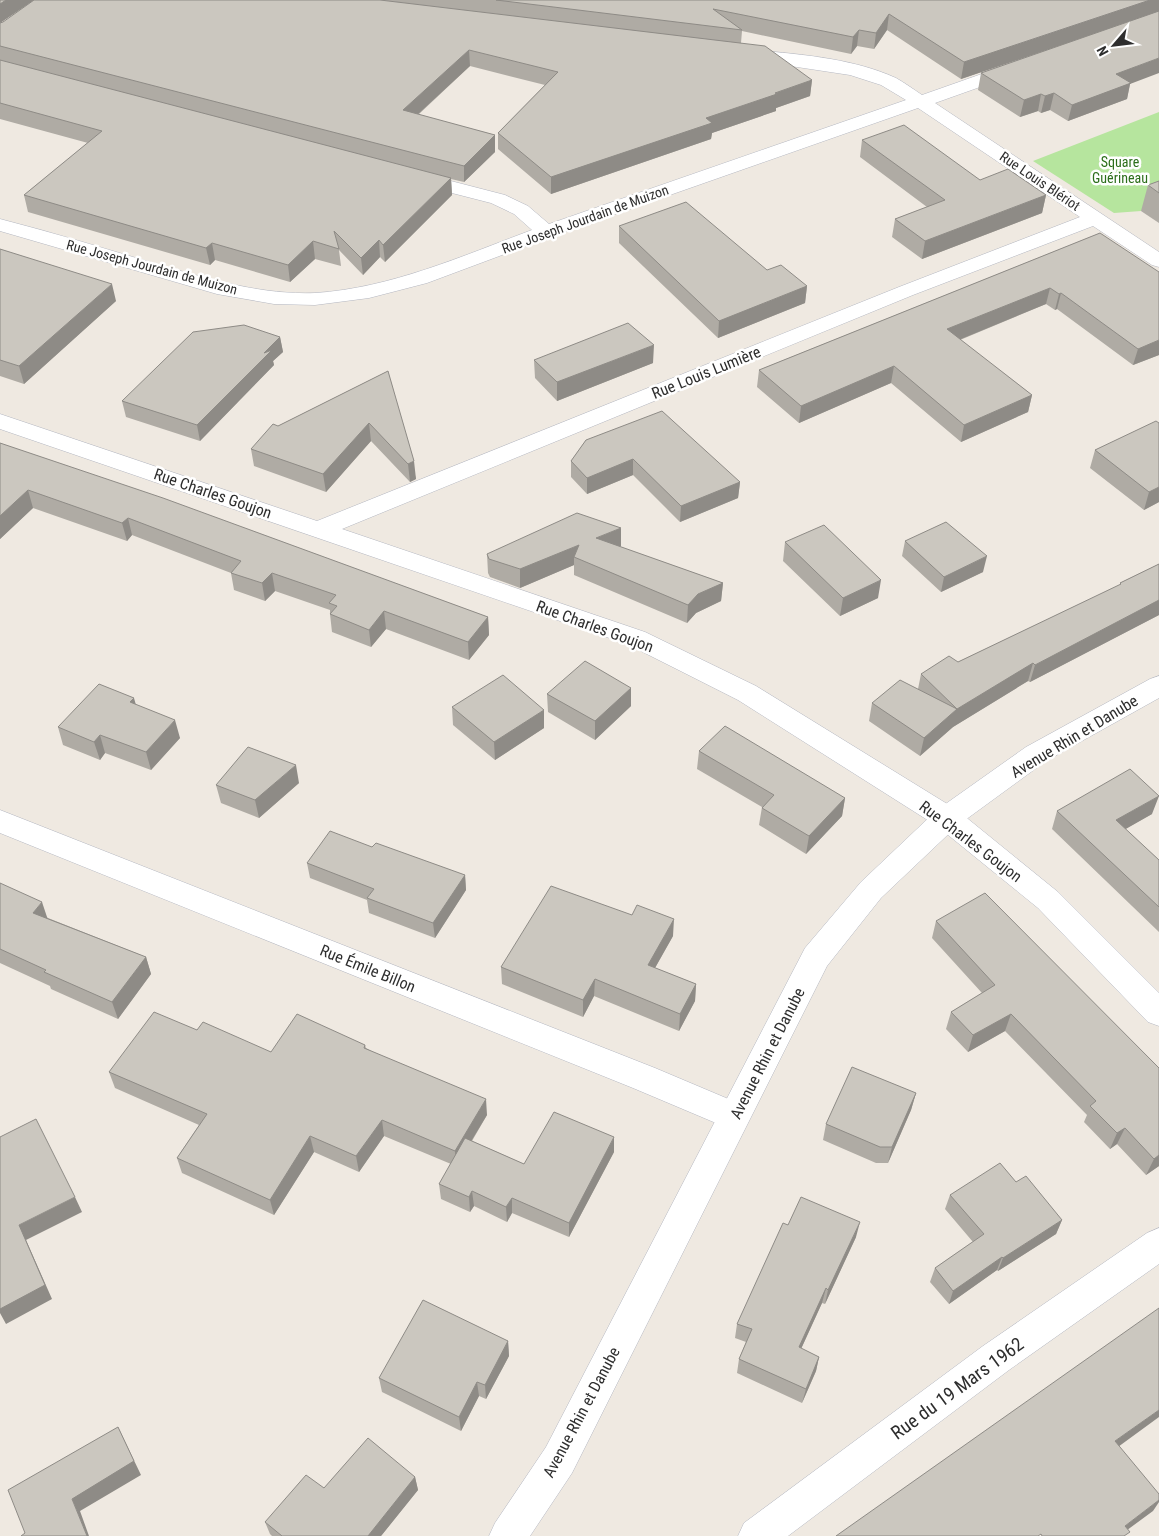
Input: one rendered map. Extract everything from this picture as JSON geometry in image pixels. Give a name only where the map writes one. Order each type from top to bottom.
[{"type":"street","name":"Rue Louis Blériot","points":[[731,52],[800,60],[887,81],[920,101],[1159,261]]},
{"type":"street","name":"Rue Joseph Jourdain de Muizon","points":[[0,225],[217,288],[274,298],[315,299],[369,292],[420,279],[546,232],[1030,63]]},
{"type":"street","points":[[402,174],[498,199],[520,210],[546,232]]},
{"type":"street","name":"Rue Louis Lumière","points":[[319,529],[906,291],[1095,218]]},
{"type":"street","name":"Rue Charles Goujon","points":[[0,420],[636,638],[747,693],[947,818],[1048,900],[1159,1013]]},
{"type":"street","name":"Avenue Rhin et Danube","points":[[508,1536],[559,1460],[816,957],[871,890],[947,818],[1036,754],[1159,686]]},
{"type":"street","name":"Rue Émile Billon","points":[[0,821],[644,1078],[734,1116]]},
{"type":"street","name":"Rue du 19 Mars 1962","points":[[758,1536],[996,1358],[1159,1244]]},
{"type":"green space","name":"Square Guérineau","points":[[1159,112],[1159,205],[1141,211],[1114,213],[1033,161]]},
{"type":"building","points":[[34,0],[380,0],[765,46],[812,80],[706,118],[712,123],[551,177],[498,133],[558,72],[469,50],[403,110],[495,135],[464,166],[0,46],[0,23]]},
{"type":"building","points":[[496,0],[1150,0],[964,62],[889,14],[876,33],[859,30],[853,37],[713,9],[742,30]]},
{"type":"building","points":[[1159,11],[1159,58],[1116,74],[1131,83],[1072,105],[1054,93],[1045,96],[1041,94],[1024,100],[981,73]]},
{"type":"building","points":[[0,60],[451,178],[383,245],[379,240],[361,258],[334,231],[339,249],[313,241],[288,265],[212,243],[206,248],[24,195],[102,131],[0,103]]},
{"type":"building","points":[[904,125],[980,180],[1008,169],[1046,195],[925,241],[895,219],[945,200],[862,140]]},
{"type":"building","points":[[1159,181],[1159,193],[1148,185]]},
{"type":"building","points":[[686,202],[767,270],[781,265],[807,286],[719,321],[619,226]]},
{"type":"building","points":[[1100,233],[1159,272],[1159,340],[1138,349],[1061,293],[1059,294],[1050,288],[947,329],[1032,395],[964,425],[894,366],[801,406],[759,370]]},
{"type":"building","points":[[0,249],[112,284],[19,366],[0,360]]},
{"type":"building","points":[[628,323],[654,345],[557,382],[534,360]]},
{"type":"building","points":[[244,325],[280,337],[264,353],[272,350],[197,425],[122,401],[193,332]]},
{"type":"building","points":[[388,371],[414,461],[408,464],[369,423],[323,474],[251,449],[273,424],[278,426]]},
{"type":"building","points":[[662,411],[740,482],[681,506],[633,459],[587,478],[571,461],[586,440]]},
{"type":"building","points":[[1156,421],[1159,423],[1159,487],[1149,492],[1095,450]]},
{"type":"building","points":[[0,443],[163,498],[488,617],[468,642],[384,611],[369,630],[330,614],[337,606],[329,603],[336,595],[272,573],[262,583],[231,573],[241,561],[128,518],[122,523],[28,490],[0,516]]},
{"type":"building","points":[[577,513],[621,528],[596,538],[723,583],[698,594],[688,605],[574,557],[579,545],[520,569],[489,559],[487,554]]},
{"type":"building","points":[[946,522],[987,556],[944,577],[905,541]]},
{"type":"building","points":[[824,525],[881,580],[843,598],[785,542]]},
{"type":"building","points":[[1159,564],[1159,600],[1035,665],[1033,663],[957,709],[921,674],[949,656],[958,662]]},
{"type":"building","points":[[585,661],[631,688],[595,721],[547,694]]},
{"type":"building","points":[[503,675],[544,710],[494,742],[452,707]]},
{"type":"building","points":[[900,680],[957,709],[924,738],[872,703]]},
{"type":"building","points":[[99,684],[134,698],[130,702],[175,720],[146,752],[100,735],[94,742],[58,727]]},
{"type":"building","points":[[725,726],[845,798],[809,836],[762,808],[774,795],[699,751]]},
{"type":"building","points":[[248,747],[296,765],[255,800],[216,785]]},
{"type":"building","points":[[1130,769],[1159,796],[1116,820],[1159,860],[1159,907],[1057,811]]},
{"type":"building","points":[[330,831],[372,847],[376,843],[465,875],[433,923],[367,898],[374,889],[307,863]]},
{"type":"building","points":[[0,883],[42,902],[33,913],[146,957],[112,1002],[44,972],[46,970],[0,949]]},
{"type":"building","points":[[551,886],[632,915],[637,905],[674,919],[648,965],[696,984],[680,1014],[595,979],[583,1000],[501,967]]},
{"type":"building","points":[[985,893],[1159,1068],[1159,1155],[1154,1159],[1125,1128],[1117,1133],[1090,1106],[1096,1101],[1011,1014],[973,1035],[951,1012],[995,985],[936,921]]},
{"type":"building","points":[[154,1012],[197,1030],[203,1022],[271,1052],[297,1014],[365,1045],[364,1048],[486,1099],[455,1151],[382,1120],[356,1156],[310,1136],[270,1200],[177,1158],[207,1114],[109,1072]]},
{"type":"building","points":[[852,1067],[916,1093],[892,1147],[880,1147],[826,1124]]},
{"type":"building","points":[[554,1112],[614,1137],[569,1223],[512,1198],[506,1207],[472,1191],[469,1197],[439,1184],[465,1138],[524,1164]]},
{"type":"building","points":[[36,1119],[75,1197],[19,1225],[45,1285],[0,1309],[0,1137]]},
{"type":"building","points":[[1000,1163],[1016,1182],[1026,1176],[1062,1220],[1002,1257],[953,1291],[935,1268],[984,1234],[950,1195]]},
{"type":"building","points":[[801,1197],[860,1222],[828,1290],[826,1288],[799,1347],[819,1357],[806,1389],[739,1359],[752,1329],[737,1324],[783,1223],[788,1225]]},
{"type":"building","points":[[423,1300],[508,1341],[485,1385],[477,1382],[459,1417],[379,1378]]},
{"type":"building","points":[[1159,1308],[1159,1410],[1115,1441],[1159,1494],[1159,1500],[1125,1526],[1130,1532],[1124,1536],[1042,1536],[1041,1534],[1038,1536],[836,1536]]},
{"type":"building","points":[[118,1427],[134,1461],[72,1499],[87,1536],[21,1536],[25,1533],[8,1490]]},
{"type":"building","points":[[368,1438],[415,1477],[368,1536],[282,1536],[265,1522],[306,1475],[324,1488]]}]
